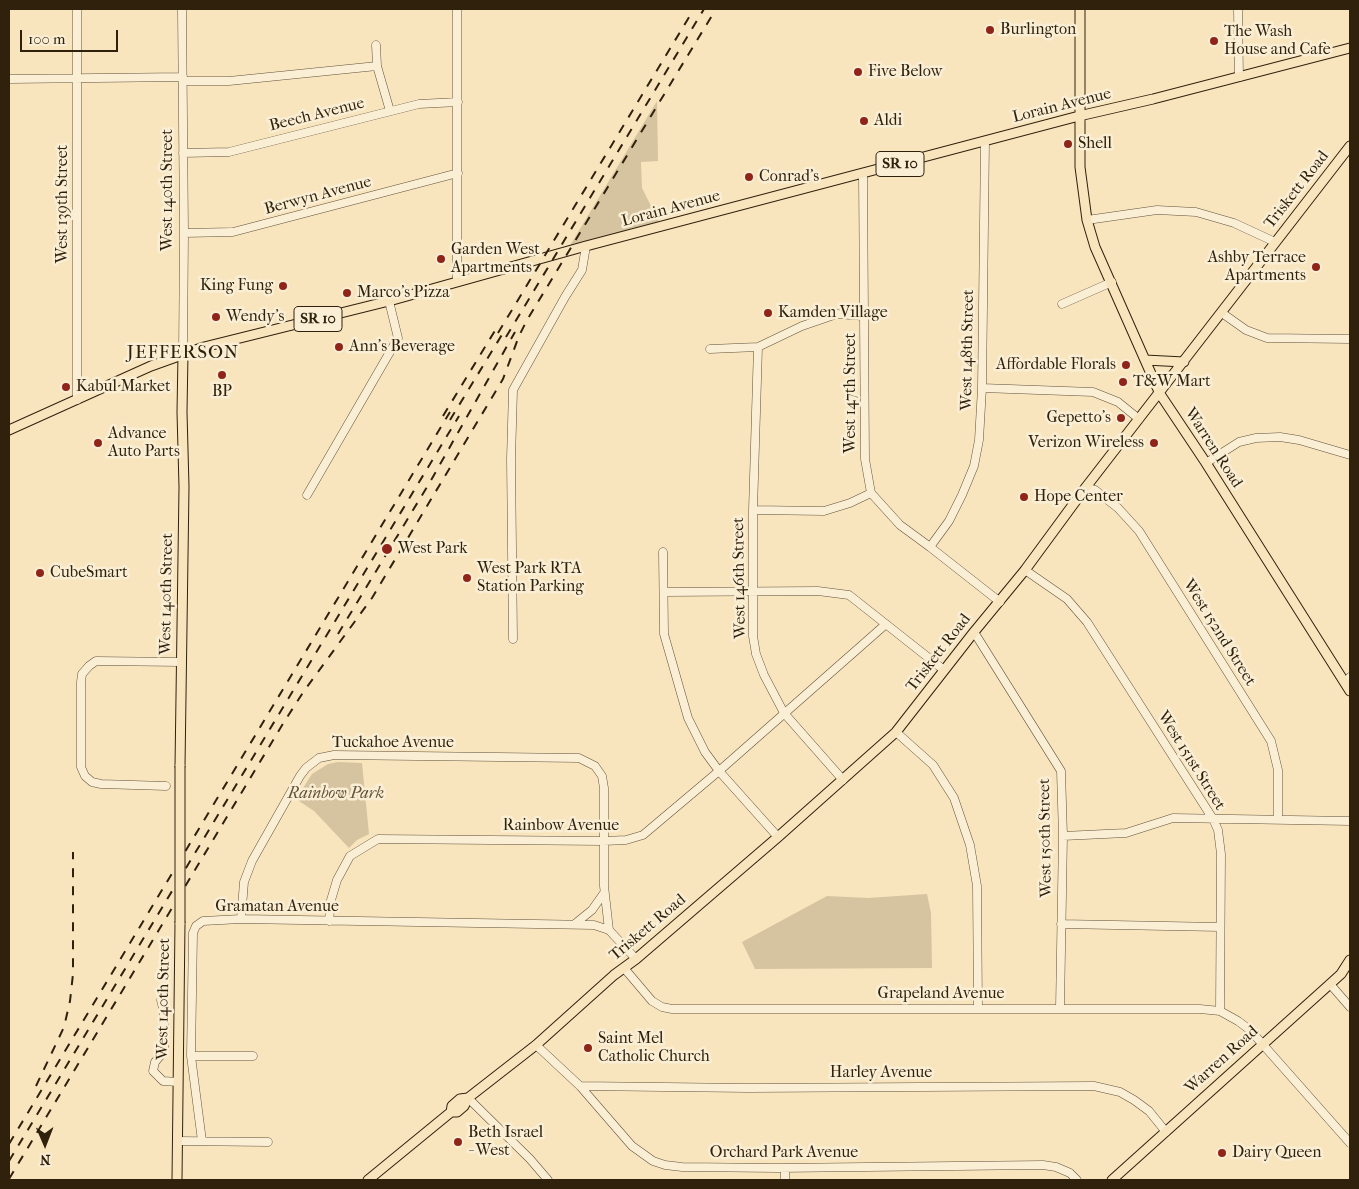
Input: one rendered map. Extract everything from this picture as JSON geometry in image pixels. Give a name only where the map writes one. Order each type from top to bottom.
[{"type":"main road","points":[[1079,116],[1080,9]]},
{"type":"main road","name":"Lorain Avenue","points":[[9,430],[183,354],[1079,116],[1153,99],[1350,48]]},
{"type":"main road","name":"Warren Road","points":[[1079,116],[1080,167],[1087,220],[1095,247],[1160,394],[1348,680],[1350,691]]},
{"type":"main road","name":"Triskett Road","points":[[368,1180],[451,1112],[457,1112],[464,1106],[468,1098],[536,1045],[778,837],[896,732],[1025,570],[1138,419],[1160,394],[1274,242],[1350,146]]},
{"type":"main road","name":"West 140th Street","points":[[177,1180],[184,487],[183,354]]},
{"type":"main road","points":[[1145,360],[1184,362]]},
{"type":"main road","name":"Warren Road","points":[[1112,1180],[1341,974],[1350,960]]},
{"type":"street","name":"West 139th Street","points":[[77,9],[77,400]]},
{"type":"street","name":"West 140th Street","points":[[182,9],[183,354]]},
{"type":"street","points":[[457,9],[457,282]]},
{"type":"street","points":[[1238,9],[1239,77]]},
{"type":"street","points":[[376,45],[377,66],[390,111]]},
{"type":"street","points":[[9,79],[77,78],[230,81],[377,66]]},
{"type":"street","name":"Beech Avenue","points":[[183,153],[229,152],[419,104],[458,102]]},
{"type":"street","name":"West 148th Street","points":[[930,547],[949,521],[962,495],[974,466],[979,440],[982,388],[985,141]]},
{"type":"street","name":"Berwyn Avenue","points":[[184,233],[233,232],[458,173]]},
{"type":"street","name":"West 147th Street","points":[[863,174],[865,459],[871,492]]},
{"type":"street","points":[[1087,220],[1157,210],[1196,212],[1234,223],[1274,242]]},
{"type":"street","points":[[513,639],[511,452],[513,390],[582,270],[586,246]]},
{"type":"street","points":[[1062,304],[1112,282]]},
{"type":"street","points":[[307,495],[398,338],[388,301]]},
{"type":"street","points":[[1222,313],[1246,330],[1267,338],[1350,339]]},
{"type":"street","points":[[710,349],[758,347],[802,326],[837,314],[864,316]]},
{"type":"street","name":"West 146th Street","points":[[758,347],[753,510],[753,636],[756,654],[771,690],[784,713],[843,780]]},
{"type":"street","points":[[982,388],[1093,392],[1118,402],[1138,419]]},
{"type":"street","points":[[1206,463],[1239,442],[1256,438],[1280,437],[1299,440],[1350,455]]},
{"type":"street","name":"West 152nd Street","points":[[1086,487],[1096,490],[1118,508],[1138,531],[1271,741],[1278,770],[1278,820]]},
{"type":"street","points":[[753,510],[824,511],[850,503],[871,492],[900,526],[1000,602]]},
{"type":"street","points":[[664,552],[664,634],[688,718],[705,752],[719,771],[778,837]]},
{"type":"street","name":"West 151st Street","points":[[1025,570],[1067,599],[1087,622],[1213,819],[1218,830],[1221,854],[1220,1011]]},
{"type":"street","points":[[664,592],[818,591],[850,595],[944,670]]},
{"type":"street","name":"Rainbow Avenue","points":[[329,921],[331,900],[337,880],[350,856],[378,839],[604,841],[626,840],[643,835],[719,771],[886,624]]},
{"type":"street","name":"West 150th Street","points":[[974,632],[1060,771],[1063,836],[1060,1008]]},
{"type":"street","points":[[166,786],[101,784],[92,782],[85,776],[82,767],[81,682],[82,674],[96,661],[181,662]]},
{"type":"street","points":[[896,732],[933,765],[954,798],[970,845],[977,886],[978,1008]]},
{"type":"street","name":"Tuckahoe Avenue","points":[[241,919],[244,882],[252,861],[300,776],[306,768],[324,756],[579,758],[595,766],[602,776],[604,788],[604,841]]},
{"type":"street","points":[[1063,836],[1126,833],[1173,818],[1350,821]]},
{"type":"street","points":[[604,841],[604,893],[609,930],[636,959]]},
{"type":"street","points":[[576,923],[592,910],[604,893]]},
{"type":"street","name":"Gramatan Avenue","points":[[202,1141],[191,1056],[193,933],[196,926],[203,921],[241,919],[576,923],[594,925],[609,930]]},
{"type":"street","points":[[1062,924],[1220,927]]},
{"type":"street","name":"Grapeland Avenue","points":[[624,968],[652,1001],[662,1007],[672,1009],[1060,1008],[1200,1009],[1220,1011],[1250,1030],[1350,1143]]},
{"type":"street","points":[[1330,984],[1350,1007]]},
{"type":"street","points":[[161,1000],[164,1012],[164,1047],[161,1055],[155,1062],[153,1071],[164,1081],[178,1082]]},
{"type":"street","name":"Orchard Park Avenue","points":[[536,1045],[580,1086],[632,1146],[653,1161],[665,1165],[682,1167],[785,1168],[1043,1165],[1056,1167],[1070,1173],[1077,1180]]},
{"type":"street","points":[[191,1056],[252,1056]]},
{"type":"street","name":"Harley Avenue","points":[[580,1086],[748,1088],[1094,1086],[1120,1092],[1134,1100],[1149,1111],[1166,1132]]},
{"type":"street","points":[[468,1098],[530,1159],[548,1180]]},
{"type":"street","points":[[178,1141],[268,1142]]},
{"type":"street","points":[[785,1168],[785,1180]]},
{"type":"green space","points":[[657,101],[658,161],[641,162],[642,188],[660,224],[569,247]]},
{"type":"green space","name":"Rainbow Park","points":[[338,762],[362,763],[369,834],[357,840],[349,848],[314,811],[296,799],[312,774],[328,764]]},
{"type":"green space","points":[[927,894],[931,913],[932,968],[755,969],[742,942],[827,896],[868,898]]},
{"type":"railway","points":[[498,333],[694,9]]},
{"type":"railway","points":[[506,337],[704,9]]},
{"type":"railway","points":[[9,1179],[284,722],[304,691],[372,598],[503,379],[527,320],[716,9]]},
{"type":"railway","points":[[443,416],[499,324]]},
{"type":"railway","points":[[450,420],[506,328]]},
{"type":"railway","points":[[338,634],[430,482],[515,332]]},
{"type":"railway","points":[[9,1144],[450,412]]},
{"type":"railway","points":[[9,1161],[459,416]]},
{"type":"railway","points":[[36,1086],[64,1027],[70,1001],[73,974],[73,852]]},
{"type":"place","name":"Burlington","points":[[990,30]]},
{"type":"place","name":"The Wash House and Cafe","points":[[1214,41]]},
{"type":"place","name":"Five Below","points":[[858,72]]},
{"type":"place","name":"Aldi","points":[[864,121]]},
{"type":"place","name":"Shell","points":[[1068,144]]},
{"type":"place","name":"Conrad's","points":[[749,177]]},
{"type":"place","name":"Garden West Apartments","points":[[441,259]]},
{"type":"place","name":"Ashby Terrace Apartments","points":[[1316,267]]},
{"type":"place","name":"King Fung","points":[[283,286]]},
{"type":"place","name":"Marco's Pizza","points":[[347,293]]},
{"type":"place","name":"Kamden Village","points":[[768,313]]},
{"type":"place","name":"Wendy's","points":[[216,317]]},
{"type":"place","name":"Ann's Beverage","points":[[339,347]]},
{"type":"place","name":"Affordable Florals","points":[[1126,365]]},
{"type":"place","name":"BP","points":[[222,375]]},
{"type":"place","name":"T&W Mart","points":[[1123,382]]},
{"type":"place","name":"Kabul Market","points":[[66,387]]},
{"type":"place","name":"Gepetto's","points":[[1121,418]]},
{"type":"place","name":"Advance Auto Parts","points":[[98,443]]},
{"type":"place","name":"Verizon Wireless","points":[[1154,443]]},
{"type":"place","name":"Hope Center","points":[[1024,497]]},
{"type":"place","name":"West Park","points":[[387,549]]},
{"type":"place","name":"CubeSmart","points":[[40,573]]},
{"type":"place","name":"West Park RTA Station Parking","points":[[467,578]]},
{"type":"place","name":"Saint Mel Catholic Church","points":[[588,1048]]},
{"type":"place","name":"Beth Israel - West","points":[[458,1142]]},
{"type":"place","name":"Dairy Queen","points":[[1222,1153]]},
{"type":"district","name":"JEFFERSON","points":[[183,353]]}]
